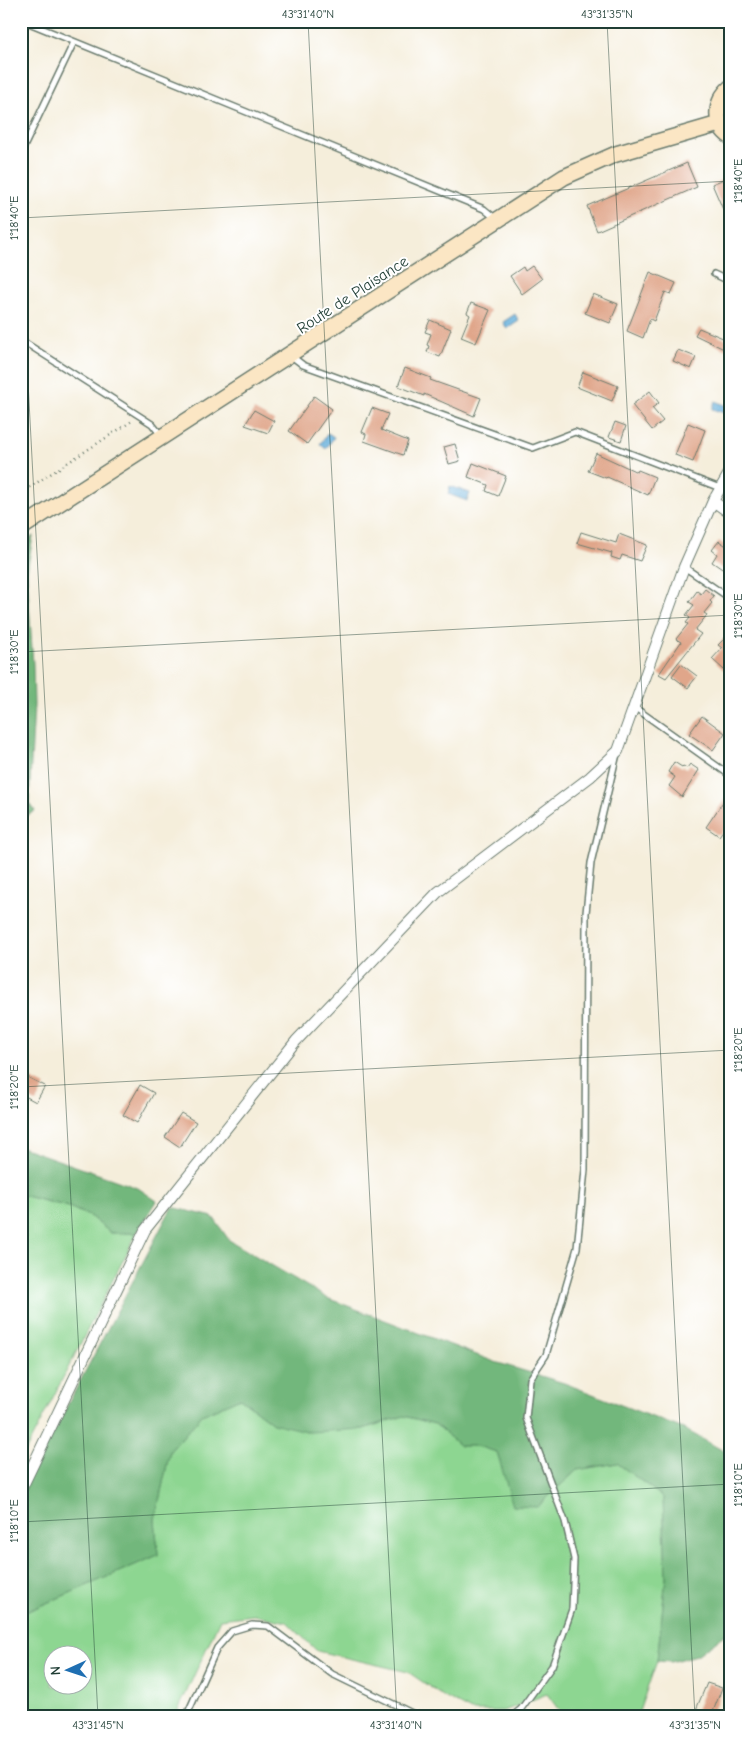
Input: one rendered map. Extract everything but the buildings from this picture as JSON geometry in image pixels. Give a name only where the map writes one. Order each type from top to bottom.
[{"type":"main road","points":[[731,87],[723,94],[718,104],[717,114],[719,124],[726,134],[731,137]]},
{"type":"main road","name":"Route de Plaisance","points":[[21,528],[564,178],[616,154],[719,124]]},
{"type":"street","points":[[21,1490],[145,1230],[296,1041],[438,892],[590,777],[618,751],[684,567],[713,502],[731,470]]},
{"type":"street","points":[[713,502],[731,514]]},
{"type":"lane","points":[[24,21],[484,209],[498,220]]},
{"type":"lane","points":[[21,152],[74,42]]},
{"type":"lane","points":[[714,274],[731,282]]},
{"type":"lane","points":[[21,340],[152,424],[163,438]]},
{"type":"lane","points":[[290,355],[302,366],[533,448],[575,432],[720,488]]},
{"type":"lane","points":[[684,567],[731,599]]},
{"type":"lane","points":[[634,706],[731,776]]},
{"type":"lane","points":[[511,1717],[521,1709],[552,1666],[572,1609],[574,1559],[565,1521],[526,1418],[530,1379],[546,1355],[577,1248],[586,1170],[586,913],[591,863],[618,751]]},
{"type":"lane","points":[[186,1717],[217,1648],[232,1631],[252,1625],[268,1626],[332,1674],[414,1714],[430,1717]]},
{"type":"path","points":[[21,492],[139,416]]},
{"type":"green space","points":[[33,536],[27,572],[34,705],[29,802],[35,811],[21,819],[21,544]]},
{"type":"green space","points":[[21,1147],[138,1188],[157,1201],[137,1233],[111,1233],[91,1217],[69,1207],[21,1195]]},
{"type":"green space","points":[[21,1195],[69,1207],[91,1217],[111,1233],[137,1233],[21,1460]]},
{"type":"green space","points":[[172,1207],[213,1217],[229,1240],[327,1298],[495,1362],[564,1383],[686,1430],[731,1455],[731,1626],[728,1632],[697,1655],[671,1662],[657,1661],[666,1577],[663,1497],[617,1463],[577,1470],[537,1507],[513,1506],[497,1452],[477,1446],[460,1446],[435,1424],[404,1416],[362,1429],[310,1432],[273,1423],[240,1398],[202,1415],[170,1451],[155,1519],[158,1555],[21,1614],[21,1493]]},
{"type":"green space","points":[[240,1398],[273,1423],[362,1429],[404,1416],[435,1424],[460,1446],[477,1446],[497,1452],[537,1507],[577,1470],[617,1463],[663,1497],[666,1577],[657,1661],[637,1717],[564,1717],[547,1694],[504,1711],[471,1711],[446,1698],[408,1672],[317,1651],[287,1622],[254,1615],[220,1619],[175,1717],[21,1717],[21,1614],[158,1555],[155,1519],[170,1451],[202,1415]]},
{"type":"water","points":[[515,314],[519,321],[507,329],[503,322]]},
{"type":"water","points":[[715,401],[727,406],[724,413],[712,409]]},
{"type":"water","points":[[328,433],[334,437],[326,449],[320,444]]},
{"type":"water","points":[[450,486],[470,493],[467,501],[448,494]]}]
